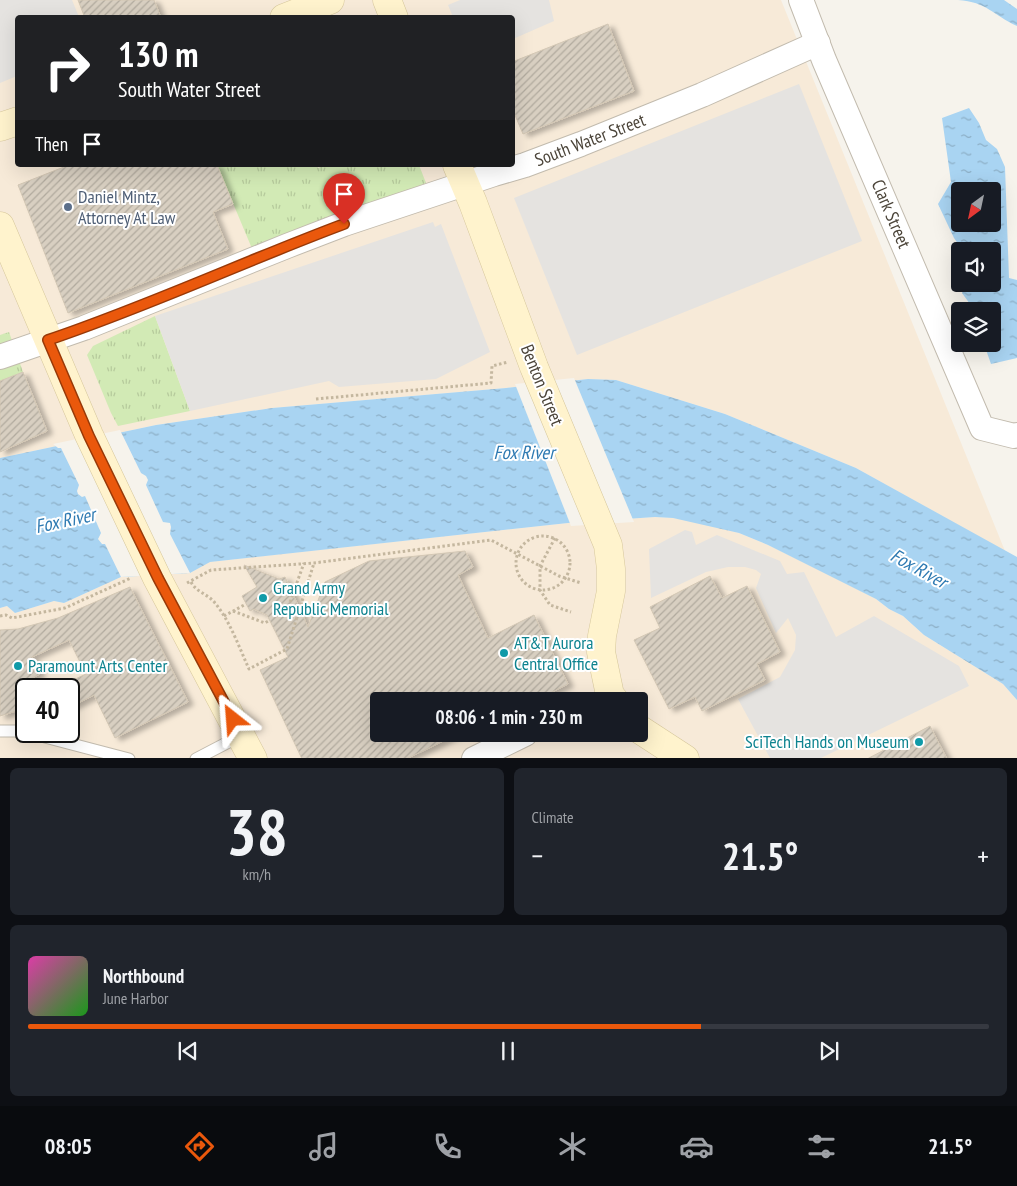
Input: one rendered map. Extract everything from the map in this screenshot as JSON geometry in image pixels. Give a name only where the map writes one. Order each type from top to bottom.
[{"type":"street","points":[[292,15],[330,0]]},
{"type":"street","points":[[387,0],[393,15]]},
{"type":"street","name":"Clark Street","points":[[801,0],[982,428],[1014,436],[1017,435]]},
{"type":"street","name":"South Water Street","points":[[0,357],[84,328],[461,175],[494,174],[525,165],[589,141],[702,95],[818,43]]},
{"type":"street","points":[[0,127],[15,122]]},
{"type":"street","name":"Benton Street","points":[[461,175],[522,364],[608,545],[611,591],[602,636],[601,652],[606,692]]},
{"type":"street","points":[[0,226],[89,436],[168,581],[247,747]]},
{"type":"street","points":[[648,735],[684,758]]},
{"type":"street","points":[[474,758],[508,742]]},
{"type":"lane","points":[[0,731],[22,731],[129,758]]},
{"type":"lane","points":[[196,758],[247,747]]},
{"type":"path","points":[[316,399],[491,383],[492,366],[522,364]]},
{"type":"path","points":[[546,535],[555,538],[566,548],[569,556],[569,571],[566,578],[555,588],[540,590],[532,588],[520,578],[515,562],[517,554],[521,546],[536,536],[546,535]]},
{"type":"path","points":[[555,538],[540,566],[540,590],[550,605],[571,612]]},
{"type":"path","points":[[168,581],[191,582],[211,570],[314,563],[491,540],[540,566],[581,583]]},
{"type":"path","points":[[191,582],[194,588],[204,593],[214,602],[224,616],[249,670],[287,649],[314,563]]},
{"type":"path","points":[[290,602],[304,564]]},
{"type":"path","points":[[0,616],[6,614],[12,618],[65,608],[131,578]]},
{"type":"path","points":[[224,616],[246,604]]},
{"type":"path","points":[[233,611],[265,623],[270,620]]},
{"type":"shaded area","points":[[0,0],[781,0],[1005,551],[856,468],[725,414],[616,380],[588,379],[272,408],[156,425],[0,458]]},
{"type":"shaded area","points":[[0,0],[72,0],[78,15],[15,15],[15,77],[0,83]]},
{"type":"shaded area","points":[[460,0],[549,0],[554,21],[515,38],[515,15],[452,15],[448,5]]},
{"type":"shaded area","points":[[799,84],[862,241],[577,355],[514,198]]},
{"type":"shaded area","points":[[433,222],[435,227],[441,224],[490,352],[436,379],[339,387],[329,381],[190,411],[155,316]]},
{"type":"shaded area","points":[[655,517],[691,521],[739,533],[768,545],[876,599],[889,609],[903,616],[924,635],[1003,684],[1017,700],[1017,758],[0,758],[0,608],[7,606],[15,613],[54,601],[64,603],[121,577],[190,573],[209,562],[568,523]]},
{"type":"shaded area","points":[[685,530],[692,532],[696,545],[717,535],[780,561],[787,574],[804,572],[836,637],[874,616],[959,666],[969,686],[821,758],[770,758],[738,699],[780,677],[795,650],[796,635],[788,618],[776,633],[756,588],[761,574],[756,570],[745,567],[728,567],[706,572],[651,598],[649,549]]},
{"type":"green space","points":[[218,167],[420,167],[426,183],[253,251]]},
{"type":"green space","points":[[155,316],[190,411],[118,426],[87,355],[93,346]]},
{"type":"green space","points":[[9,332],[23,372],[0,381],[0,335]]},
{"type":"water","points":[[958,0],[1004,0],[1017,9],[1017,26],[983,6]]},
{"type":"water","points":[[969,108],[979,123],[986,140],[997,149],[1005,167],[1009,278],[1017,280],[1017,358],[991,364],[987,352],[1001,352],[1001,302],[968,302],[962,293],[1001,292],[1001,242],[957,242],[951,232],[1001,232],[1001,182],[951,182],[942,118]]},
{"type":"water","points":[[951,182],[951,232],[938,204]]},
{"type":"water","name":"Fox River","points":[[588,379],[616,380],[725,414],[856,468],[1017,557],[1017,700],[1003,684],[924,635],[903,616],[889,609],[876,599],[768,545],[739,533],[673,518],[655,517],[568,523],[210,562],[190,573],[121,577],[64,603],[54,601],[15,613],[7,606],[0,608],[0,458],[156,425],[272,408]]},
{"type":"pier","points":[[574,378],[634,522],[571,526],[515,384]]},
{"type":"pier","points":[[120,430],[141,473],[148,480],[146,485],[163,522],[170,523],[170,534],[190,573],[121,577],[105,544],[102,544],[98,539],[101,533],[85,496],[82,497],[78,494],[79,485],[61,448],[53,444]]},
{"type":"building","points":[[78,0],[154,0],[160,15],[84,15]]},
{"type":"building","points":[[608,24],[634,91],[523,134],[515,115],[515,61]]},
{"type":"building","points":[[64,167],[218,167],[233,204],[213,212],[228,249],[68,313],[18,185]]},
{"type":"building","points":[[23,372],[47,431],[0,452],[0,381]]},
{"type":"building","points":[[465,551],[473,567],[458,575],[488,638],[534,615],[568,684],[552,692],[370,692],[370,742],[441,742],[408,758],[302,758],[260,670],[288,657],[267,615],[254,609],[250,611],[242,596],[257,587],[244,565],[279,579],[285,577],[308,627],[325,582],[369,561]]},
{"type":"building","points":[[710,576],[722,598],[747,586],[780,652],[757,664],[765,680],[702,711],[695,697],[669,709],[634,640],[660,628],[650,607]]},
{"type":"building","points":[[130,587],[188,702],[115,738],[94,695],[80,702],[80,678],[78,678],[86,674],[69,640],[32,657],[40,674],[32,678],[15,678],[15,711],[0,716],[0,630],[18,629],[58,618]]},
{"type":"building","name":"SciTech Hands on Museum","points":[[930,726],[946,758],[869,758]]},
{"type":"place","name":"Daniel Mintz, Attorney At Law","points":[[68,207]]},
{"type":"place","name":"Grand Army Republic Memorial","points":[[263,598]]},
{"type":"place","name":"AT&T Aurora Central Office","points":[[504,653]]},
{"type":"place","name":"Paramount Arts Center","points":[[18,666]]},
{"type":"place","name":"SciTech Hands on Museum","points":[[919,742]]},
{"type":"route","points":[[233,719],[158,578],[89,436],[48,340],[84,328],[344,224]]}]
